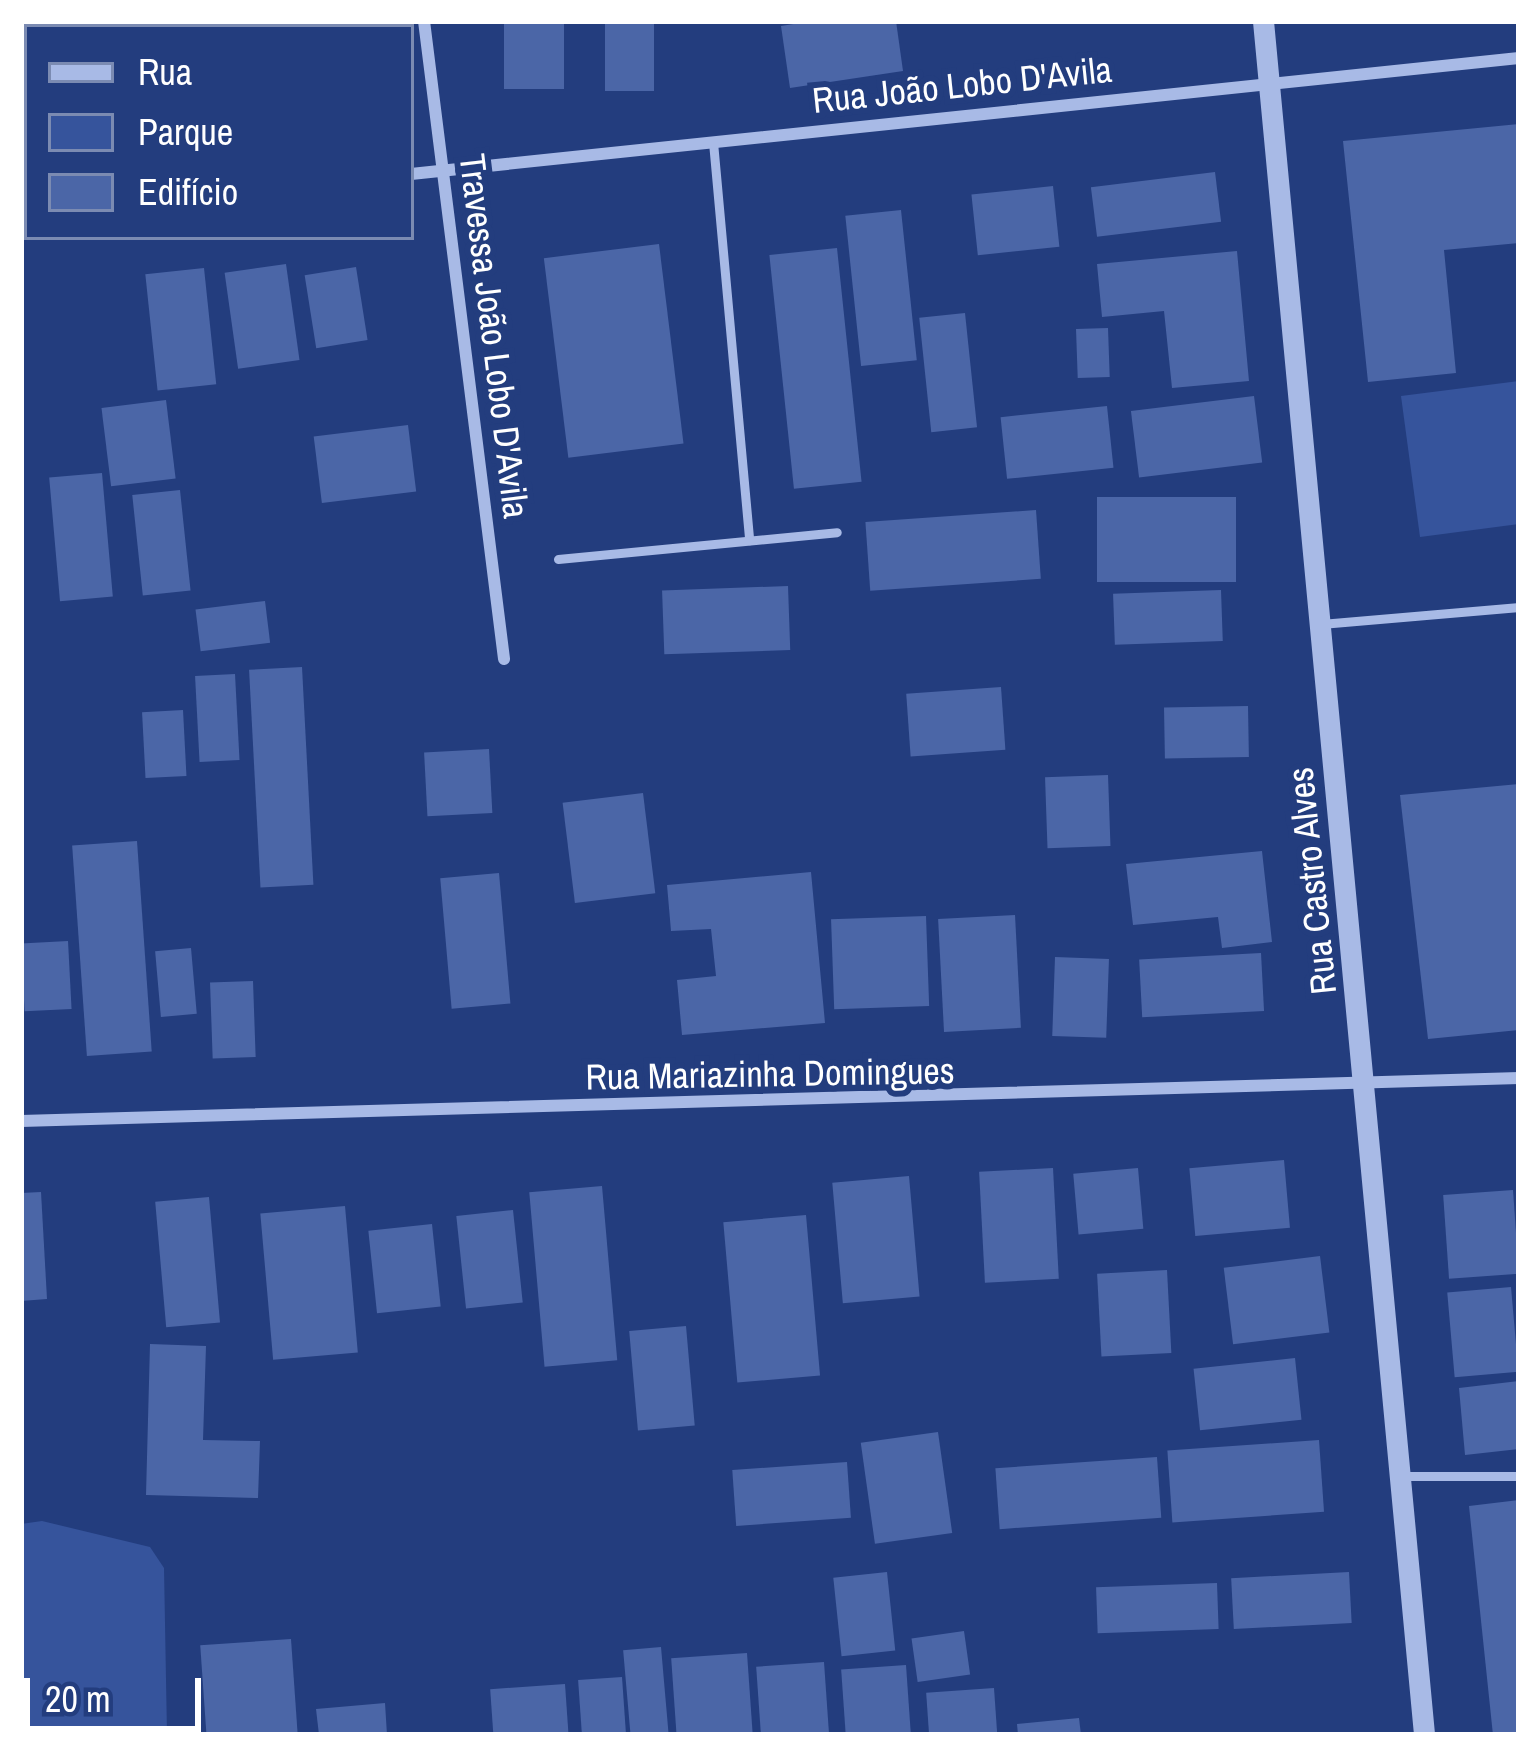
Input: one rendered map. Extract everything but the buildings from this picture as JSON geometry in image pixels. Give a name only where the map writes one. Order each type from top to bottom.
[{"type":"street","name":"Travessa João Lobo D'Avila","points":[[424,21],[504,659]]},
{"type":"street","name":"Rua Castro Alves","points":[[1263,21],[1424,1735]]},
{"type":"street","name":"Rua João Lobo D'Avila","points":[[414,174],[1519,58]]},
{"type":"street","name":"Rua Mariazinha Domingues","points":[[21,1121],[1366,1091],[1519,1078]]},
{"type":"lane","points":[[713,142],[749,540]]},
{"type":"lane","points":[[558,559],[837,532]]},
{"type":"lane","points":[[1320,624],[1519,607]]},
{"type":"lane","points":[[1399,1476],[1519,1476]]},
{"type":"green space","points":[[21,21],[238,21],[24,24],[21,202]]},
{"type":"green space","points":[[1519,381],[1519,524],[1420,537],[1401,396]]},
{"type":"green space","points":[[42,1521],[150,1547],[164,1568],[167,1735],[21,1735],[21,1524]]}]
